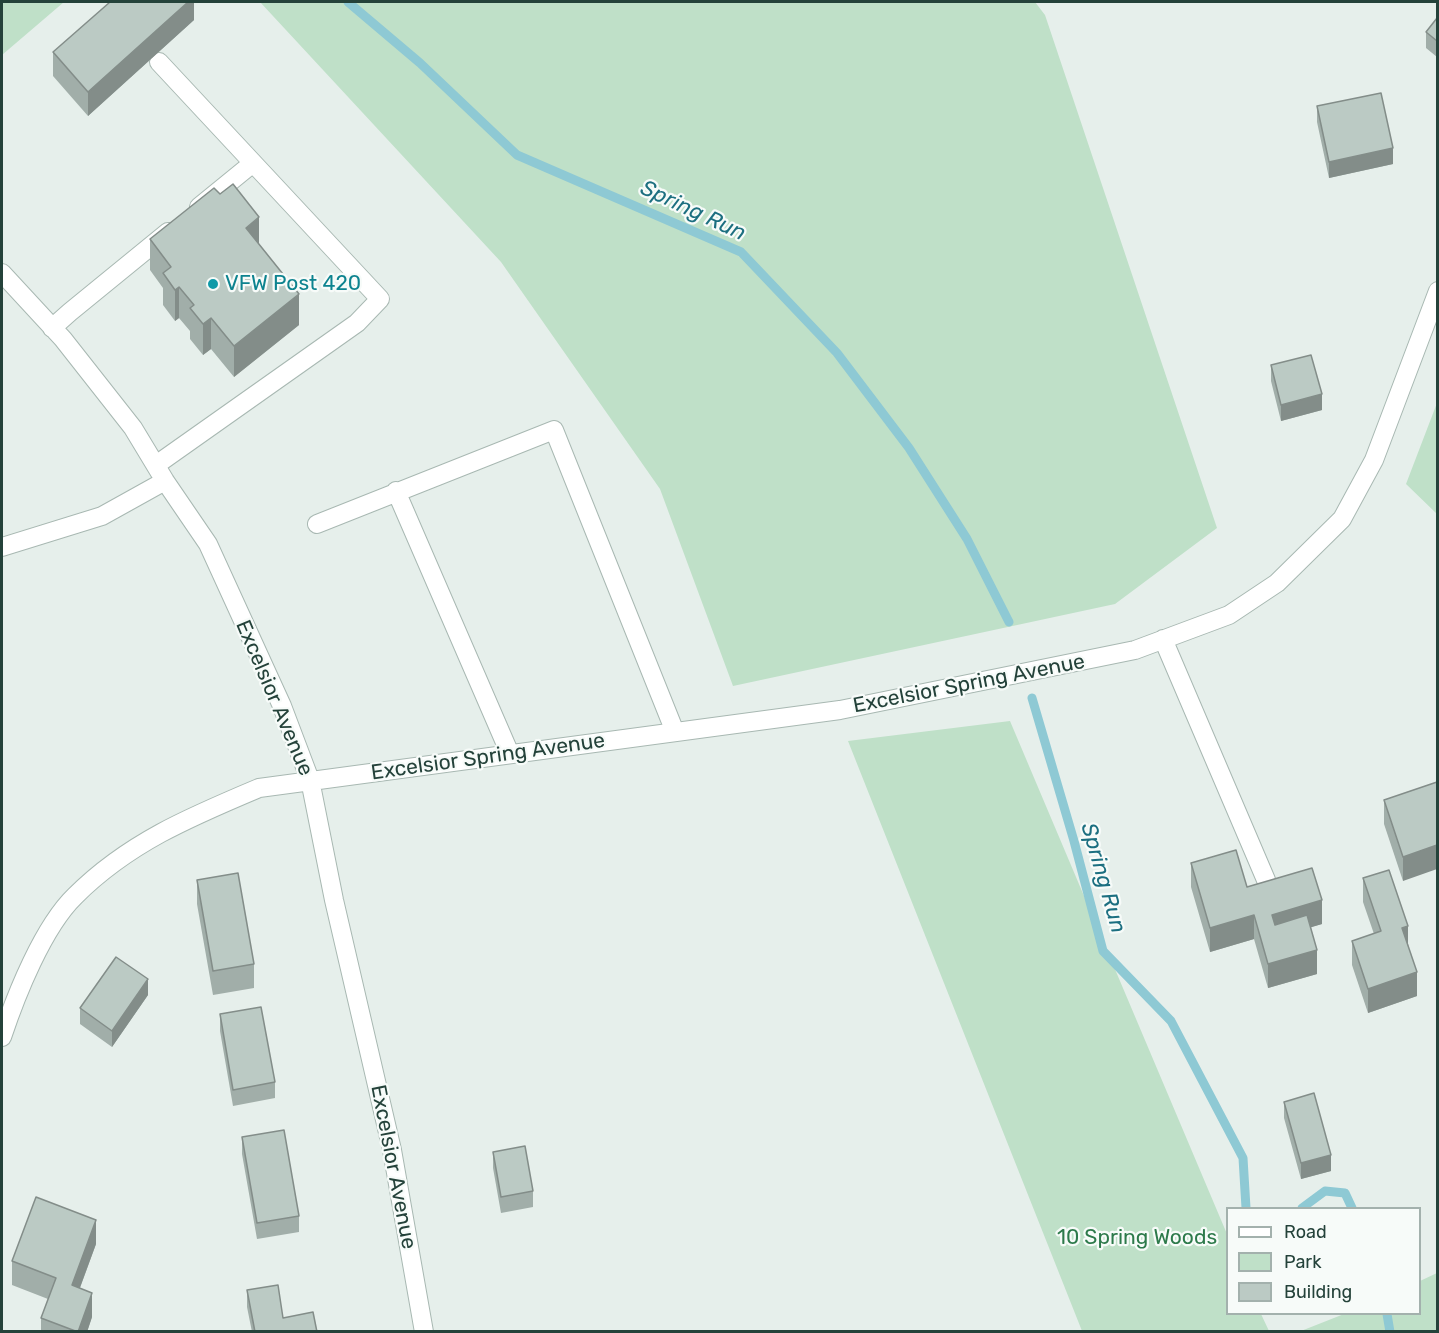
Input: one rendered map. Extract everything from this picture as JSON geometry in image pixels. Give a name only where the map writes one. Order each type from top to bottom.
[{"type":"street","points":[[2,547],[102,516],[357,323],[380,299],[159,62]]},
{"type":"street","points":[[52,328],[254,163]]},
{"type":"street","name":"Excelsior Avenue","points":[[2,273],[52,328],[134,428],[208,544],[282,706],[310,780],[334,900],[392,1150],[424,1332]]},
{"type":"street","name":"Excelsior Spring Avenue","points":[[2,1037],[16,996],[54,922],[74,897],[125,853],[193,816],[259,788],[840,710],[1136,650],[1229,615],[1277,583],[1342,519],[1374,460],[1437,291]]},
{"type":"street","points":[[316,524],[554,430],[675,732]]},
{"type":"street","points":[[396,491],[510,754]]},
{"type":"street","points":[[1163,639],[1266,880]]},
{"type":"green space","points":[[2,2],[64,2],[2,55]]},
{"type":"green space","points":[[260,2],[1035,2],[1045,15],[1217,528],[1115,604],[733,686],[660,489],[501,262]]},
{"type":"green space","points":[[1437,403],[1437,514],[1406,484]]},
{"type":"green space","name":"10 Spring Woods","points":[[1010,721],[1226,1232],[1226,1315],[1261,1315],[1269,1331],[1082,1331],[848,741]]},
{"type":"green space","points":[[1437,1273],[1437,1331],[1301,1331],[1341,1315],[1421,1315],[1421,1281]]},
{"type":"building","points":[[110,2],[188,2],[88,92],[53,52]]},
{"type":"building","points":[[1437,18],[1437,41],[1426,32]]},
{"type":"building","points":[[1381,93],[1393,148],[1329,162],[1317,106]]},
{"type":"building","name":"VFW Post 420","points":[[233,184],[259,217],[246,228],[299,294],[234,346],[211,318],[203,324],[190,308],[194,305],[179,287],[175,290],[163,273],[171,267],[150,239],[214,188],[220,194]]},
{"type":"building","points":[[1311,355],[1322,394],[1281,405],[1271,365]]},
{"type":"building","points":[[1437,782],[1437,845],[1403,857],[1384,800]]},
{"type":"building","points":[[1236,850],[1247,887],[1312,868],[1322,900],[1272,915],[1275,925],[1307,915],[1317,950],[1268,964],[1254,915],[1210,928],[1191,863]]},
{"type":"building","points":[[1389,870],[1408,926],[1402,928],[1417,972],[1368,989],[1352,941],[1381,931],[1363,878]]},
{"type":"building","points":[[238,873],[254,964],[213,971],[197,880]]},
{"type":"building","points":[[116,957],[148,979],[112,1031],[80,1008]]},
{"type":"building","points":[[261,1007],[275,1082],[233,1090],[220,1014]]},
{"type":"building","points":[[1314,1093],[1331,1155],[1301,1163],[1284,1102]]},
{"type":"building","points":[[284,1130],[299,1216],[257,1223],[242,1137]]},
{"type":"building","points":[[525,1146],[533,1191],[501,1197],[493,1152]]},
{"type":"building","points":[[36,1197],[96,1220],[72,1285],[92,1293],[78,1332],[41,1318],[56,1278],[12,1261]]},
{"type":"building","points":[[278,1285],[283,1318],[313,1312],[317,1332],[255,1332],[247,1290]]},
{"type":"waterway","name":"Spring Run","points":[[348,2],[420,63],[517,155],[741,252],[837,353],[909,448],[967,539],[1009,622]]},
{"type":"waterway","name":"Spring Run","points":[[1032,698],[1074,841],[1103,951],[1171,1021],[1243,1158],[1246,1207]]},
{"type":"waterway","name":"Spring Run","points":[[1303,1207],[1325,1191],[1345,1193],[1352,1207]]},
{"type":"waterway","name":"Spring Run","points":[[1387,1315],[1390,1332]]},
{"type":"place","name":"VFW Post 420","points":[[213,284]]}]
